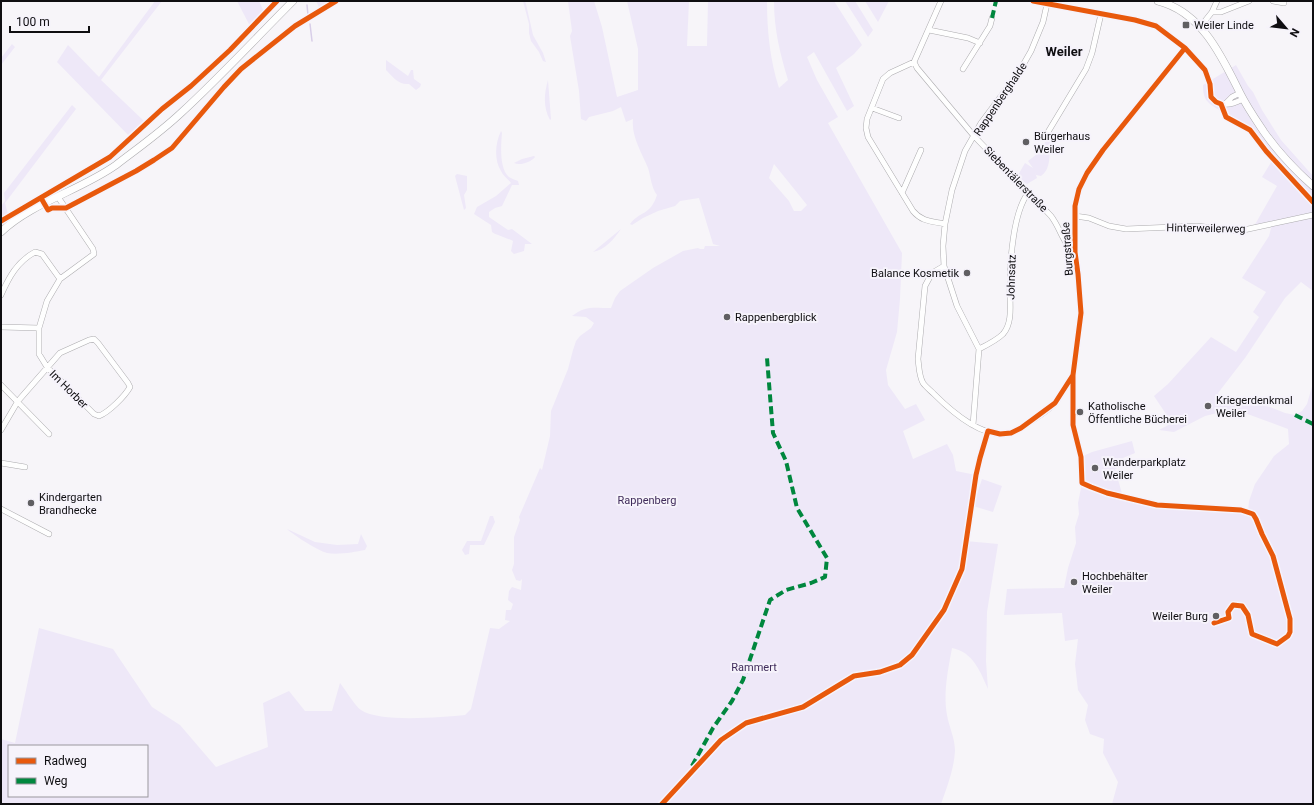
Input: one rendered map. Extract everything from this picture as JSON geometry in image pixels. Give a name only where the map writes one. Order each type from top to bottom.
[{"type":"main road","points":[[1,232],[16,219],[86,183],[114,166],[159,132],[182,113],[293,1]]},
{"type":"main road","points":[[1163,2],[1182,11],[1200,27],[1223,60],[1264,133],[1286,159],[1313,186]]},
{"type":"street","points":[[941,1],[914,62],[890,73],[883,79],[867,120],[866,128],[868,137],[913,212],[918,218],[945,224]]},
{"type":"street","points":[[1034,1],[1135,20],[1156,26],[1185,48],[1205,70],[1210,84],[1211,97],[1216,102],[1225,104],[1232,97],[1242,96]]},
{"type":"street","points":[[1200,27],[1212,12],[1217,1]]},
{"type":"street","points":[[1212,12],[1221,12],[1249,1]]},
{"type":"street","points":[[1273,1],[1284,3]]},
{"type":"street","name":"Rappenberghalde","points":[[979,349],[957,306],[944,266],[943,246],[945,224],[952,190],[965,151],[981,123],[1019,72],[1031,51],[1043,22],[1047,4]]},
{"type":"street","points":[[1048,132],[1086,69],[1092,53],[1101,14]]},
{"type":"street","points":[[964,69],[990,26],[992,18]]},
{"type":"street","points":[[929,30],[968,38],[980,43]]},
{"type":"street","name":"Burgstraße","points":[[1082,483],[1081,456],[1073,425],[1073,375],[1081,313],[1075,252],[1075,206],[1079,189],[1087,173],[1103,150],[1185,48]]},
{"type":"street","name":"Siebentälerstraße","points":[[914,62],[917,68],[974,136],[1051,216],[1058,226],[1064,242],[1075,252]]},
{"type":"street","points":[[872,108],[899,118]]},
{"type":"street","points":[[902,193],[921,150]]},
{"type":"street","name":"Johnsatz","points":[[979,349],[1003,333],[1008,324],[1010,314],[1012,248],[1020,208],[1023,199],[1028,193]]},
{"type":"street","points":[[47,366],[39,354],[39,328],[47,301],[60,279],[94,254],[93,249],[58,197]]},
{"type":"street","name":"Hinterweilerweg","points":[[1075,216],[1089,218],[1109,226],[1126,229],[1197,226],[1239,230],[1313,215]]},
{"type":"street","points":[[1,295],[9,278],[24,258],[35,252],[42,254],[60,279]]},
{"type":"street","points":[[944,266],[932,273],[925,286],[918,359],[919,371],[923,383],[958,416],[973,425],[988,431],[1000,434],[1011,433],[1021,428],[1056,403],[1073,375]]},
{"type":"street","points":[[1,327],[39,328]]},
{"type":"street","name":"Im Horber","points":[[1,430],[18,401],[47,366],[60,353],[90,340],[94,339],[130,387],[119,400],[99,416],[94,414],[78,399],[47,366]]},
{"type":"street","points":[[973,425],[979,349]]},
{"type":"street","points":[[1,385],[49,434]]},
{"type":"street","points":[[1,463],[25,467]]},
{"type":"street","points":[[1,509],[49,534]]},
{"type":"green space","points":[[155,1],[162,1],[101,80],[145,122],[130,137],[57,62],[68,45],[99,77]]},
{"type":"green space","points":[[237,1],[259,1],[264,12],[250,26]]},
{"type":"green space","points":[[316,1],[333,1],[323,7],[319,7]]},
{"type":"green space","points":[[523,1],[525,1],[526,4],[533,35],[543,53],[546,62],[543,61],[539,52],[531,41],[529,24]]},
{"type":"green space","points":[[568,1],[594,1],[602,27],[617,97],[638,90],[638,49],[627,1],[689,1],[687,46],[707,46],[708,1],[767,1],[773,67],[779,88],[788,80],[778,41],[774,1],[834,1],[862,45],[854,54],[836,68],[854,106],[847,111],[814,52],[807,57],[817,80],[838,117],[828,123],[902,253],[897,332],[886,370],[888,385],[905,409],[916,404],[925,420],[903,431],[913,459],[947,444],[953,455],[956,471],[976,475],[966,541],[998,544],[987,612],[986,661],[988,689],[979,669],[971,658],[959,650],[952,648],[946,682],[946,707],[955,751],[952,771],[941,804],[1,804],[1,739],[15,743],[39,628],[113,649],[152,707],[180,725],[216,767],[268,747],[263,703],[289,691],[305,711],[332,711],[340,683],[361,710],[382,717],[427,718],[455,716],[465,715],[471,709],[490,628],[499,629],[510,621],[505,620],[506,610],[511,610],[513,604],[508,600],[509,591],[512,587],[521,590],[522,579],[520,581],[516,580],[512,570],[514,564],[514,537],[520,520],[519,517],[540,468],[542,470],[550,436],[551,411],[568,369],[576,341],[591,328],[594,323],[586,317],[572,316],[577,312],[586,309],[611,308],[620,291],[653,268],[683,251],[698,248],[704,249],[705,246],[720,246],[713,244],[699,198],[680,201],[675,206],[658,211],[632,225],[630,224],[648,210],[657,195],[652,185],[648,168],[635,138],[633,119],[626,122],[621,107],[613,111],[589,117],[586,121],[581,119],[579,91],[570,36],[572,31]],"holes":[[[774,164],[807,205],[801,211],[794,211],[789,201],[769,178]]]},
{"type":"green space","points":[[845,1],[855,1],[873,30],[868,37]]},
{"type":"green space","points":[[865,1],[889,1],[878,22]]},
{"type":"green space","points":[[12,44],[15,47],[1,65],[1,58]]},
{"type":"green space","points":[[386,60],[408,76],[411,70],[413,70],[414,79],[421,84],[420,87],[416,90],[409,84],[396,80],[386,70]]},
{"type":"green space","points":[[1236,65],[1281,140],[1313,176],[1313,291],[1301,282],[1285,298],[1245,358],[1218,393],[1225,403],[1214,406],[1246,402],[1270,407],[1295,415],[1302,411],[1307,404],[1313,383],[1313,804],[1112,804],[1118,782],[1103,753],[1104,739],[1090,734],[1085,720],[1088,705],[1078,690],[1075,664],[1078,639],[1065,641],[1062,613],[1004,615],[1007,589],[1064,588],[1068,568],[1076,543],[1075,527],[1079,514],[1078,503],[1082,483],[1081,457],[1092,452],[1132,441],[1135,453],[1123,458],[1126,465],[1115,469],[1123,497],[1157,505],[1248,512],[1249,501],[1255,484],[1274,456],[1289,444],[1288,429],[1242,412],[1217,413],[1205,416],[1174,432],[1159,430],[1172,423],[1154,396],[1168,384],[1211,337],[1236,352],[1259,317],[1253,312],[1266,292],[1242,278],[1269,236],[1272,224],[1253,228],[1277,186],[1262,177],[1273,159],[1249,130],[1230,120],[1221,111],[1207,101],[1203,90],[1203,85]]},
{"type":"green space","points":[[548,80],[550,120],[546,110],[545,100]]},
{"type":"green space","points":[[72,105],[76,109],[5,203],[8,214],[1,219],[1,206],[5,201],[4,193]]},
{"type":"green space","points":[[501,131],[501,156],[504,168],[509,177],[518,181],[519,185],[512,185],[502,206],[489,212],[489,217],[508,230],[512,229],[532,244],[525,244],[524,251],[514,254],[511,251],[513,241],[492,232],[491,225],[474,214],[477,207],[496,196],[511,183],[502,173],[496,157]]},
{"type":"green space","points":[[1048,138],[1053,140],[1053,144],[1050,151],[1047,168],[1041,176],[1036,175],[1034,170],[1037,178],[1027,184],[1018,175],[1025,163],[1033,168],[1028,161],[1037,154]]},
{"type":"green space","points":[[535,157],[533,159],[525,163],[514,163],[522,159]]},
{"type":"green space","points":[[457,174],[467,176],[467,190],[464,195],[466,208],[464,210],[455,176]]},
{"type":"green space","points":[[621,229],[605,246],[593,252]]},
{"type":"green space","points":[[982,479],[1002,486],[993,512],[973,506]]},
{"type":"green space","points":[[490,516],[493,516],[495,522],[484,545],[470,545],[469,554],[465,555],[462,550],[467,541],[481,541]]},
{"type":"green space","points":[[287,529],[315,542],[337,545],[358,544],[361,534],[367,546],[365,550],[356,552],[331,554],[318,549]]},
{"type":"waterway","points":[[307,5],[308,15]]},
{"type":"waterway","points":[[310,24],[312,41]]},
{"type":"marked path","points":[[992,18],[996,1]]},
{"type":"marked path","points":[[692,766],[713,728],[732,701],[743,680],[770,600],[786,590],[811,583],[825,577],[827,558],[797,508],[786,461],[773,433],[767,358]]},
{"type":"marked path","points":[[1295,415],[1313,424]]},
{"type":"cycle path","points":[[1,221],[110,157],[162,109],[191,86],[230,50],[277,1]]},
{"type":"cycle path","points":[[41,198],[48,210],[52,208],[66,208],[136,171],[172,148],[241,69],[295,26],[336,1]]},
{"type":"cycle path","points":[[1033,1],[1135,20],[1156,26],[1185,48],[1205,70],[1210,84],[1211,97],[1216,102],[1221,104],[1226,117],[1250,130],[1266,151],[1313,202]]},
{"type":"cycle path","points":[[1185,48],[1103,150],[1087,173],[1079,189],[1075,206],[1075,252],[1081,313],[1073,375],[1073,425],[1081,457],[1082,483],[1107,493],[1157,505],[1241,510],[1253,514],[1273,556],[1290,619],[1290,632],[1288,636],[1277,644],[1252,634],[1248,615],[1242,606],[1233,605],[1228,612],[1229,618],[1214,623]]},
{"type":"cycle path","points":[[662,804],[721,740],[746,723],[803,707],[854,676],[880,672],[900,665],[912,655],[944,610],[962,569],[976,475],[988,431],[1000,434],[1011,433],[1021,428],[1055,403],[1073,375]]},
{"type":"place","name":"Weiler Linde","points":[[1186,25]]},
{"type":"place","name":"Bürgerhaus Weiler","points":[[1026,142]]},
{"type":"place","name":"Balance Kosmetik","points":[[967,273]]},
{"type":"place","name":"Rappenbergblick","points":[[727,317]]},
{"type":"place","name":"Kriegerdenkmal Weiler","points":[[1208,406]]},
{"type":"place","name":"Katholische Öffentliche Bücherei","points":[[1080,412]]},
{"type":"place","name":"Wanderparkplatz Weiler","points":[[1095,468]]},
{"type":"place","name":"Kindergarten Brandhecke","points":[[31,503]]},
{"type":"place","name":"Hochbehälter Weiler","points":[[1074,582]]},
{"type":"place","name":"Weiler Burg","points":[[1216,616]]},
{"type":"district","name":"Weiler","points":[[1064,51]]},
{"type":"park label","name":"Rappenberg","points":[[647,500]]},
{"type":"park label","name":"Rammert","points":[[754,667]]}]
